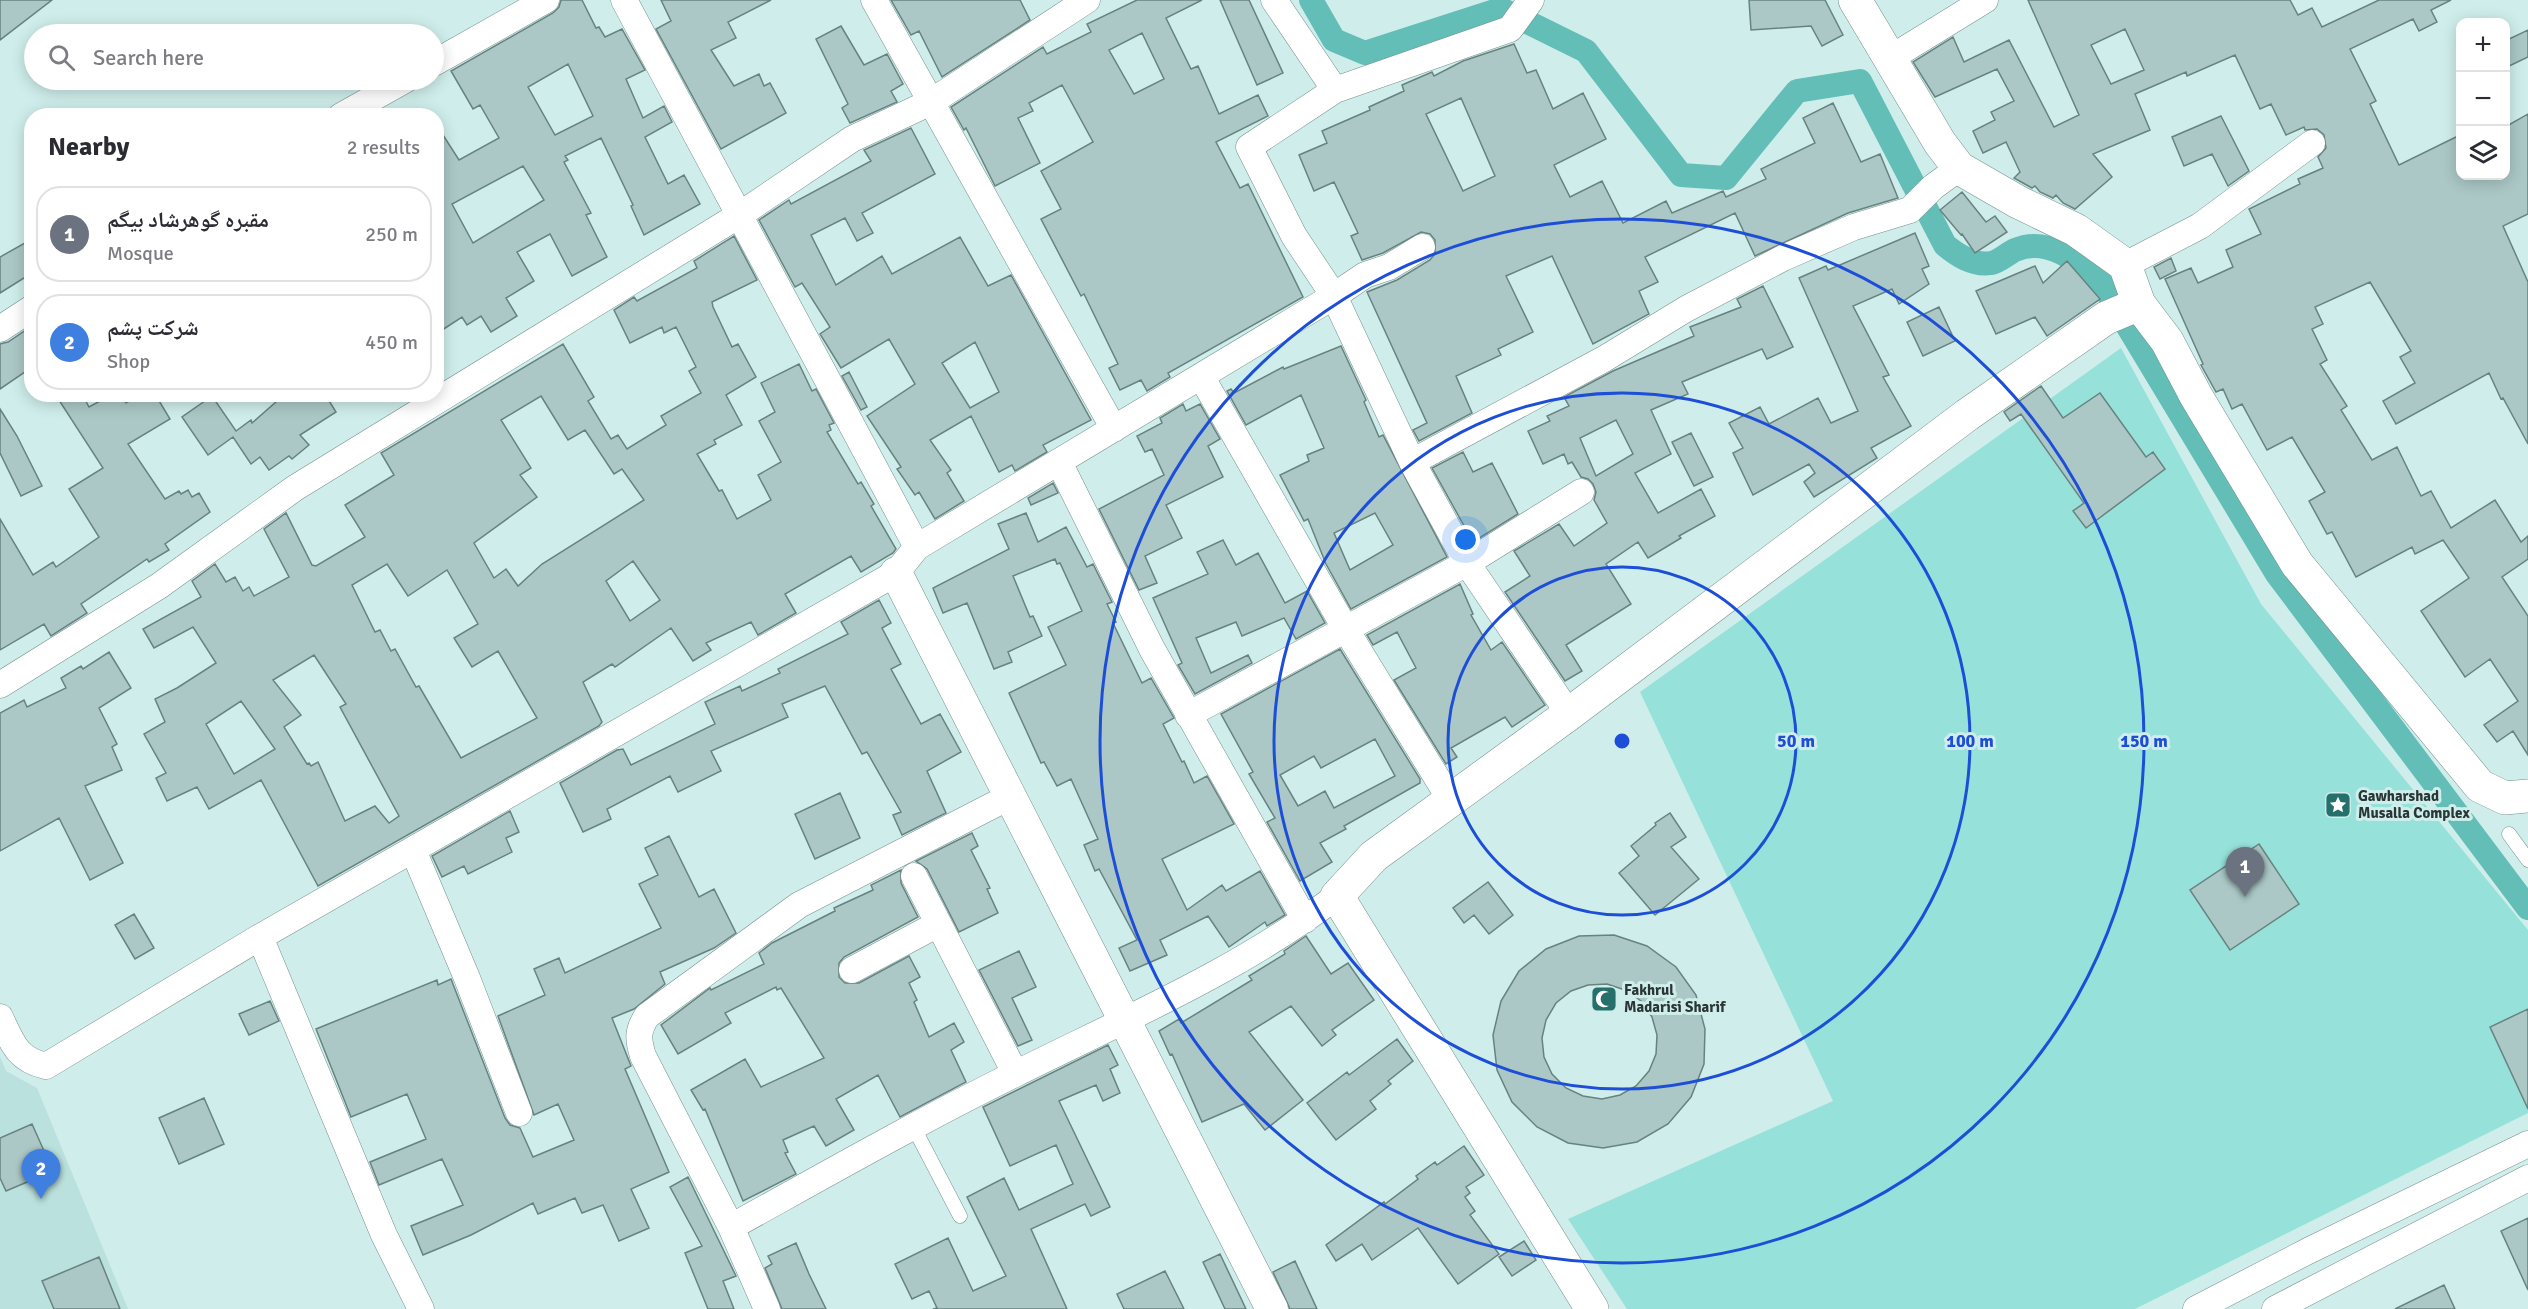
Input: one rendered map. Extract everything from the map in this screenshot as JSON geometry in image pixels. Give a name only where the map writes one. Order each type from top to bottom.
[{"type":"main road","points":[[1855,0],[1940,143],[1946,177],[2018,202],[2076,230],[2125,265],[2139,304],[2167,341],[2196,396],[2297,564],[2480,786],[2505,798],[2528,796]]},
{"type":"main road","points":[[1592,1309],[1336,896],[1374,856],[1569,714],[1967,415],[2106,318],[2139,304]]},
{"type":"street","points":[[444,57],[546,0]]},
{"type":"street","points":[[624,0],[741,214],[917,547]]},
{"type":"street","points":[[874,0],[1114,429]]},
{"type":"street","points":[[444,396],[741,214],[852,139],[931,102],[1087,0]]},
{"type":"street","points":[[1274,0],[1335,90]]},
{"type":"street","points":[[1531,0],[1510,29],[1335,90],[1249,147],[1294,236],[1334,296],[1412,462],[1467,563],[1569,714]]},
{"type":"street","points":[[1889,58],[1985,0]]},
{"type":"street","points":[[355,108],[387,90]]},
{"type":"street","points":[[2125,265],[2200,226],[2312,143]]},
{"type":"street","points":[[1412,462],[1604,359],[1686,309],[1784,258],[1854,227],[1910,210],[1946,177]]},
{"type":"street","points":[[0,1017],[15,1048],[29,1062],[46,1066],[260,937],[896,573],[917,547],[1334,296],[1365,275],[1389,267],[1422,247]]},
{"type":"street","points":[[0,329],[24,313]]},
{"type":"street","points":[[1201,376],[1345,628],[1450,799]]},
{"type":"street","points":[[0,685],[159,586],[295,488],[435,402]]},
{"type":"street","points":[[1059,462],[1152,649],[1305,920]]},
{"type":"street","points":[[1188,716],[1467,563],[1581,492]]},
{"type":"street","points":[[896,573],[1272,1309]]},
{"type":"street","points":[[767,1309],[731,1227],[644,1056],[638,1039],[641,1024],[647,1016],[799,904],[1009,797]]},
{"type":"street","points":[[413,850],[467,978],[519,1113]]},
{"type":"street","points":[[914,876],[1015,1073]]},
{"type":"street","points":[[731,1227],[913,1126],[1015,1073],[1126,1020],[1305,920],[1336,896]]},
{"type":"street","points":[[852,970],[938,924]]},
{"type":"street","points":[[260,937],[384,1235],[421,1309]]},
{"type":"street","points":[[2196,1309],[2308,1251],[2528,1144]]},
{"type":"street","points":[[2275,1309],[2528,1178]]},
{"type":"lane","points":[[2509,834],[2528,860]]},
{"type":"lane","points":[[913,1126],[960,1216]]},
{"type":"shaded area","points":[[2121,348],[2261,604],[2528,930],[2528,1113],[2135,1309],[1627,1309],[1568,1219],[1833,1101],[1640,692]]},
{"type":"shaded area","points":[[0,1057],[6,1071],[37,1088],[128,1309],[0,1309]]},
{"type":"building","points":[[0,0],[52,0],[0,40]]},
{"type":"building","points":[[561,0],[582,0],[596,28],[599,27],[605,37],[622,29],[645,70],[626,79],[643,118],[664,106],[672,122],[645,137],[668,184],[684,175],[700,204],[644,235],[631,206],[633,205],[601,138],[565,156],[568,160],[564,162],[591,213],[586,215],[607,257],[572,276],[550,234],[517,252],[534,281],[506,298],[517,316],[491,332],[481,316],[467,325],[462,317],[444,329],[444,137],[459,160],[499,138],[480,105],[473,109],[451,71],[553,13],[559,7]],"holes":[[[568,64],[593,116],[555,135],[528,87]],[[523,166],[544,200],[473,243],[452,204]]]},
{"type":"building","points":[[661,0],[771,0],[728,22],[736,38],[711,50],[734,86],[759,74],[764,86],[770,83],[786,113],[721,149],[656,29],[671,21]]},
{"type":"building","points":[[891,0],[1020,0],[1030,20],[942,77],[919,31],[911,35]]},
{"type":"building","points":[[1137,0],[1202,0],[1166,18],[1191,69],[1198,66],[1219,114],[1258,95],[1268,116],[1216,142],[1240,188],[1248,184],[1303,297],[1168,373],[1170,377],[1147,391],[1141,380],[1120,390],[1109,368],[1118,364],[1084,294],[1081,296],[1041,219],[1061,209],[1041,171],[1093,142],[1062,85],[1029,103],[1033,111],[1018,118],[1040,163],[995,186],[966,128],[964,130],[951,107],[1043,47],[1047,54],[1091,32],[1087,24]],"holes":[[[1142,33],[1164,79],[1134,94],[1109,50]]]},
{"type":"building","points":[[1220,0],[1249,0],[1283,73],[1257,85]]},
{"type":"building","points":[[1749,0],[1825,0],[1843,35],[1822,46],[1811,26],[1751,30]]},
{"type":"building","points":[[2028,0],[2290,0],[2298,15],[2312,8],[2322,27],[2379,0],[2451,0],[2431,10],[2437,22],[2419,31],[2413,19],[2350,49],[2376,101],[2370,104],[2399,165],[2456,137],[2456,180],[2510,180],[2510,124],[2528,114],[2528,214],[2503,226],[2528,282],[2528,444],[2503,398],[2501,399],[2489,373],[2396,424],[2383,401],[2415,383],[2400,357],[2411,351],[2370,282],[2315,307],[2323,324],[2312,329],[2327,360],[2320,364],[2347,406],[2341,410],[2372,460],[2397,447],[2421,496],[2431,491],[2451,528],[2495,500],[2521,542],[2528,536],[2528,559],[2502,577],[2528,616],[2528,755],[2513,731],[2497,742],[2484,725],[2518,701],[2490,659],[2465,677],[2421,611],[2469,578],[2443,540],[2415,554],[2412,547],[2356,577],[2332,532],[2327,534],[2309,501],[2325,492],[2292,437],[2267,450],[2242,404],[2232,409],[2223,389],[2216,392],[2201,365],[2203,364],[2165,279],[2191,268],[2198,283],[2233,267],[2226,250],[2261,234],[2249,209],[2300,184],[2298,179],[2323,168],[2318,157],[2326,148],[2324,135],[2317,129],[2305,130],[2304,127],[2286,135],[2271,104],[2260,109],[2235,55],[2187,76],[2186,72],[2135,94],[2150,130],[2093,154],[2112,177],[2075,209],[2063,203],[2056,195],[2053,198],[2040,192],[2035,186],[2032,188],[2014,178],[2020,172],[2006,142],[1983,153],[1973,131],[1995,120],[1991,112],[2014,101],[1997,69],[1935,97],[1913,62],[1953,37],[1964,62],[2009,40],[2054,127],[2079,115]],"holes":[[[2125,29],[2144,70],[2111,84],[2091,45]]]},
{"type":"building","points":[[841,26],[864,65],[887,54],[903,84],[891,91],[897,102],[850,123],[842,108],[848,104],[816,39]]},
{"type":"building","points":[[2528,30],[2528,57],[2510,66],[2510,39]]},
{"type":"building","points":[[1514,44],[1527,73],[1536,70],[1553,109],[1583,93],[1606,139],[1554,165],[1570,197],[1602,181],[1623,223],[1666,201],[1672,213],[1723,191],[1726,197],[1766,179],[1761,169],[1815,143],[1803,118],[1833,103],[1861,162],[1880,154],[1898,198],[1848,213],[1755,256],[1735,213],[1645,257],[1658,282],[1639,291],[1649,314],[1593,344],[1552,256],[1506,276],[1533,332],[1498,349],[1501,355],[1456,376],[1472,413],[1419,441],[1413,430],[1427,423],[1367,292],[1397,280],[1430,260],[1435,254],[1435,240],[1430,234],[1421,232],[1383,253],[1362,260],[1351,236],[1358,233],[1334,182],[1314,191],[1299,155],[1327,143],[1322,131],[1370,110],[1369,107],[1404,91],[1402,85],[1432,72],[1434,76],[1463,61]],"holes":[[[1461,98],[1495,176],[1463,191],[1426,114]]]},
{"type":"building","points":[[2221,116],[2249,171],[2228,186],[2212,154],[2184,166],[2172,137]]},
{"type":"building","points":[[911,128],[935,174],[862,213],[873,233],[857,241],[845,218],[811,235],[836,285],[882,256],[892,274],[960,237],[988,286],[1011,275],[1091,420],[1043,445],[1047,452],[1015,471],[1012,465],[999,472],[971,416],[930,440],[951,470],[947,473],[964,501],[935,519],[919,492],[915,495],[897,469],[901,467],[867,416],[915,384],[889,339],[841,368],[820,334],[830,327],[802,283],[795,287],[759,220],[789,200],[791,204],[871,161],[864,150]],"holes":[[[975,342],[999,392],[970,408],[942,363]]]},
{"type":"building","points":[[1962,192],[1986,222],[1995,216],[2007,232],[1975,253],[1962,234],[1940,210]]},
{"type":"building","points":[[1915,233],[1929,266],[1922,269],[1929,284],[1899,304],[1892,289],[1853,306],[1889,375],[1883,377],[1911,426],[1871,448],[1877,458],[1814,497],[1804,482],[1815,473],[1809,464],[1753,495],[1733,453],[1743,448],[1729,423],[1760,407],[1769,424],[1818,398],[1831,423],[1858,411],[1799,278],[1826,266],[1828,270]]},
{"type":"building","points":[[734,236],[757,280],[712,302],[732,347],[738,344],[756,377],[726,395],[742,425],[714,440],[716,444],[697,454],[719,491],[722,490],[737,519],[771,500],[758,475],[781,462],[759,421],[775,412],[761,383],[799,364],[812,391],[816,389],[834,423],[829,425],[831,430],[827,432],[858,484],[861,482],[874,504],[871,506],[896,549],[893,553],[861,572],[851,556],[785,594],[796,613],[758,635],[751,622],[706,643],[711,650],[693,661],[671,628],[615,667],[612,664],[583,682],[602,722],[599,726],[318,886],[261,780],[209,809],[197,787],[167,801],[156,778],[166,773],[144,734],[165,722],[155,699],[216,663],[193,627],[154,648],[143,629],[201,597],[192,581],[215,564],[226,582],[235,577],[243,591],[249,587],[254,596],[289,577],[264,529],[286,513],[312,565],[316,566],[365,537],[345,505],[394,475],[381,453],[563,344],[594,397],[588,401],[611,439],[618,435],[627,449],[666,425],[661,416],[701,393],[689,371],[696,367],[676,327],[664,333],[662,327],[630,343],[614,310],[634,297],[637,301],[697,268],[694,261]],"holes":[[[541,396],[568,440],[585,430],[614,474],[622,469],[644,500],[542,564],[518,586],[506,569],[494,578],[474,543],[537,497],[520,475],[531,468],[501,420]],[[633,561],[660,600],[630,621],[606,581]],[[387,564],[408,596],[447,570],[478,624],[454,638],[472,667],[498,651],[537,718],[461,758],[395,649],[391,651],[380,630],[375,632],[352,585]],[[314,655],[346,704],[340,707],[399,816],[389,823],[375,806],[345,821],[318,762],[311,766],[307,764],[284,727],[301,715],[273,680]],[[241,701],[275,749],[234,774],[206,724]]]},
{"type":"building","points":[[24,244],[24,278],[0,293],[0,257]]},
{"type":"building","points":[[2171,258],[2176,271],[2160,279],[2154,267]]},
{"type":"building","points":[[2067,261],[2100,299],[2047,336],[2035,317],[1996,334],[1976,291],[2035,266],[2043,283]]},
{"type":"building","points":[[1763,286],[1793,347],[1767,359],[1762,349],[1682,382],[1688,394],[1651,410],[1671,454],[1635,473],[1658,513],[1701,489],[1715,516],[1679,536],[1681,538],[1648,558],[1638,542],[1606,564],[1631,604],[1566,645],[1582,671],[1565,681],[1505,592],[1530,576],[1514,551],[1559,524],[1574,546],[1607,523],[1594,500],[1596,492],[1593,484],[1581,477],[1572,462],[1568,464],[1564,454],[1543,464],[1528,431],[1550,421],[1547,416],[1569,406],[1564,397],[1613,371],[1694,336],[1690,327],[1741,307],[1737,299]],"holes":[[[1616,420],[1633,454],[1596,476],[1580,438]]]},
{"type":"building","points":[[1939,307],[1955,341],[1923,356],[1907,322]]},
{"type":"building","points":[[24,331],[24,372],[0,389],[0,344],[8,342]]},
{"type":"building","points":[[1341,346],[1366,400],[1364,402],[1379,437],[1383,435],[1447,557],[1351,609],[1326,564],[1308,519],[1304,521],[1280,475],[1309,461],[1307,455],[1324,448],[1301,395],[1246,425],[1227,391],[1231,389],[1234,393],[1283,367],[1284,369]],"holes":[[[1375,513],[1393,545],[1350,570],[1334,533]]]},
{"type":"building","points":[[849,372],[867,407],[861,410],[842,376]]},
{"type":"building","points":[[2041,386],[2063,418],[2100,393],[2146,457],[2153,452],[2165,469],[2086,528],[2073,511],[2084,503],[2021,414],[2010,421],[2004,412]]},
{"type":"building","points":[[60,402],[86,402],[89,407],[98,402],[160,402],[170,419],[128,444],[165,499],[179,491],[181,494],[188,490],[192,497],[199,493],[210,512],[165,544],[169,550],[149,562],[147,559],[81,604],[87,613],[51,636],[44,624],[0,650],[0,519],[33,575],[53,562],[56,567],[99,537],[69,489],[103,468]]},
{"type":"building","points":[[203,402],[216,402],[236,431],[251,420],[252,423],[276,402],[330,402],[336,412],[300,435],[309,445],[292,459],[289,456],[269,470],[260,457],[251,464],[233,437],[208,455],[182,417]]},
{"type":"building","points":[[1183,404],[1186,411],[1200,404],[1220,439],[1208,446],[1223,477],[1166,505],[1182,538],[1145,556],[1157,583],[1139,590],[1099,509],[1164,475],[1152,449],[1145,452],[1137,436],[1162,423],[1160,418]]},
{"type":"building","points":[[0,409],[17,436],[42,486],[21,496],[0,453]]},
{"type":"building","points":[[1691,433],[1713,477],[1694,486],[1672,442]]},
{"type":"building","points":[[1463,452],[1473,472],[1492,463],[1518,514],[1473,542],[1432,468]]},
{"type":"building","points":[[1053,483],[1058,493],[1031,505],[1028,498]]},
{"type":"building","points":[[1026,513],[1038,542],[1066,527],[1087,567],[1093,564],[1112,602],[1107,604],[1116,622],[1113,623],[1142,683],[1151,678],[1174,718],[1163,724],[1182,762],[1184,761],[1194,783],[1207,776],[1234,824],[1162,859],[1187,910],[1222,885],[1226,891],[1260,871],[1285,915],[1267,926],[1265,922],[1229,947],[1208,916],[1160,940],[1167,955],[1130,971],[1119,948],[1137,940],[1099,869],[1095,871],[1084,845],[1098,839],[1071,779],[1057,786],[1044,762],[1041,763],[1009,693],[1066,665],[1048,627],[1082,611],[1060,563],[1057,564],[1055,559],[1013,576],[1030,617],[1033,616],[1042,636],[1008,652],[1012,662],[994,669],[967,603],[943,613],[933,588],[1009,549],[998,524]]},
{"type":"building","points":[[1223,540],[1236,565],[1258,553],[1285,603],[1307,591],[1325,623],[1296,639],[1284,618],[1242,636],[1236,622],[1196,638],[1211,673],[1248,655],[1252,663],[1195,694],[1178,665],[1182,663],[1153,598],[1208,574],[1197,552]]},
{"type":"building","points":[[1460,584],[1473,614],[1471,615],[1491,650],[1502,642],[1545,705],[1512,727],[1505,717],[1451,748],[1457,757],[1446,764],[1394,680],[1416,668],[1397,632],[1373,645],[1367,635]]},
{"type":"building","points":[[879,600],[891,623],[882,628],[901,664],[891,669],[921,724],[940,714],[961,752],[927,771],[946,813],[902,835],[893,815],[901,812],[867,752],[862,754],[825,686],[782,704],[788,717],[711,751],[721,771],[678,792],[670,776],[607,809],[611,819],[583,832],[560,783],[617,750],[623,749],[631,765],[715,724],[705,702],[740,686],[742,691],[780,673],[778,669],[848,634],[841,622]]},
{"type":"building","points":[[1340,649],[1420,779],[1420,783],[1344,826],[1346,829],[1320,843],[1332,862],[1300,881],[1267,822],[1275,818],[1249,774],[1253,772],[1221,714]],"holes":[[[1375,739],[1395,776],[1334,808],[1325,791],[1298,806],[1280,775],[1314,756],[1321,768]]]},
{"type":"building","points":[[109,652],[131,688],[99,708],[117,744],[112,747],[122,770],[85,786],[123,863],[90,880],[59,818],[0,851],[0,713],[24,700],[27,707],[66,688],[61,678],[81,666],[83,669]]},
{"type":"building","points":[[840,793],[860,838],[815,859],[795,814]]},
{"type":"building","points":[[510,811],[519,832],[506,838],[512,852],[468,874],[464,866],[442,877],[432,856]]},
{"type":"building","points":[[1670,813],[1686,837],[1671,847],[1699,879],[1655,915],[1619,873],[1639,856],[1631,846],[1656,825],[1655,823]]},
{"type":"building","points":[[972,833],[978,846],[971,850],[990,888],[987,889],[998,913],[959,932],[927,869],[916,861]]},
{"type":"building","points":[[669,836],[699,897],[714,889],[736,933],[714,948],[660,972],[665,984],[634,1009],[612,1018],[631,1066],[625,1069],[669,1172],[631,1189],[649,1228],[619,1241],[603,1205],[582,1213],[575,1198],[538,1214],[533,1203],[471,1235],[423,1255],[411,1226],[463,1205],[442,1159],[379,1185],[370,1162],[426,1139],[407,1094],[351,1117],[316,1029],[437,980],[438,985],[451,979],[505,1118],[510,1125],[520,1128],[533,1157],[574,1140],[558,1104],[534,1115],[498,1016],[545,995],[534,969],[559,958],[565,973],[661,928],[639,884],[658,875],[645,848]]},
{"type":"building","points":[[2259,844],[2299,904],[2230,950],[2190,890]]},
{"type":"building","points":[[901,870],[901,883],[918,917],[844,957],[839,963],[839,977],[845,983],[859,983],[909,956],[920,977],[909,983],[917,1000],[914,1002],[929,1037],[954,1023],[964,1042],[951,1050],[966,1082],[900,1117],[878,1075],[836,1099],[854,1130],[826,1146],[814,1126],[783,1140],[788,1152],[785,1153],[796,1174],[743,1201],[705,1109],[703,1110],[691,1090],[745,1059],[761,1087],[824,1058],[781,988],[777,990],[776,987],[725,1013],[731,1023],[678,1054],[661,1025],[710,988],[711,990],[764,964],[759,953],[772,943],[835,911],[834,908],[873,890],[871,885]]},
{"type":"building","points":[[1488,882],[1513,915],[1489,934],[1474,915],[1464,923],[1453,908]]},
{"type":"building","points":[[134,914],[154,948],[135,959],[115,925]]},
{"type":"building","points":[[1614,935],[1647,946],[1676,967],[1696,995],[1705,1029],[1704,1064],[1691,1097],[1668,1124],[1637,1142],[1603,1148],[1568,1143],[1537,1127],[1512,1102],[1497,1070],[1493,1035],[1501,1001],[1519,971],[1546,949],[1579,936]],"holes":[[[1607,984],[1625,990],[1641,1001],[1652,1017],[1657,1035],[1656,1054],[1649,1071],[1636,1086],[1620,1095],[1602,1099],[1583,1096],[1566,1088],[1552,1074],[1544,1057],[1542,1038],[1546,1020],[1556,1003],[1571,991],[1588,985]]]},
{"type":"building","points":[[1306,936],[1331,974],[1348,963],[1374,1000],[1332,1030],[1336,1035],[1322,1046],[1291,1006],[1249,1032],[1303,1100],[1265,1130],[1244,1104],[1202,1122],[1172,1054],[1170,1055],[1159,1031],[1179,1019],[1181,1023],[1252,980],[1249,976],[1285,954],[1284,951]]},
{"type":"building","points":[[1019,951],[1036,987],[1012,998],[1032,1040],[1018,1046],[979,970]]},
{"type":"building","points":[[270,1001],[279,1021],[249,1035],[239,1014]]},
{"type":"building","points":[[2528,1009],[2528,1109],[2490,1027]]},
{"type":"building","points":[[1397,1039],[1413,1061],[1388,1081],[1391,1084],[1370,1101],[1376,1109],[1336,1140],[1307,1103],[1347,1072],[1349,1075]]},
{"type":"building","points":[[1108,1045],[1118,1065],[1110,1069],[1120,1093],[1103,1101],[1096,1085],[1059,1101],[1110,1207],[1091,1216],[1085,1204],[1031,1229],[1067,1309],[933,1309],[937,1308],[929,1291],[912,1299],[895,1264],[948,1238],[973,1291],[1006,1276],[967,1197],[1004,1178],[1019,1210],[1073,1184],[1056,1145],[1010,1166],[983,1107]]},
{"type":"building","points":[[204,1098],[224,1144],[179,1164],[159,1118]]},
{"type":"building","points":[[32,1124],[53,1171],[6,1191],[0,1178],[0,1138]]},
{"type":"building","points":[[1464,1146],[1484,1175],[1466,1187],[1470,1193],[1465,1197],[1475,1211],[1470,1215],[1499,1254],[1458,1284],[1418,1228],[1372,1260],[1362,1244],[1336,1261],[1326,1245],[1418,1179],[1416,1176],[1435,1162],[1437,1165]]},
{"type":"building","points":[[688,1177],[736,1276],[723,1281],[734,1309],[708,1309],[685,1253],[702,1246],[670,1187]]},
{"type":"building","points":[[2528,1218],[2528,1290],[2501,1231]]},
{"type":"building","points":[[1524,1241],[1536,1260],[1512,1276],[1499,1257]]},
{"type":"building","points":[[796,1243],[826,1309],[782,1309],[765,1268],[772,1264],[768,1256]]},
{"type":"building","points":[[1220,1254],[1246,1309],[1225,1309],[1203,1262]]},
{"type":"building","points":[[99,1257],[120,1309],[54,1309],[42,1281]]},
{"type":"building","points":[[1295,1261],[1317,1309],[1290,1309],[1273,1272]]},
{"type":"building","points":[[1165,1271],[1184,1309],[1124,1309],[1117,1294]]},
{"type":"building","points":[[2444,1285],[2455,1309],[2395,1309]]},
{"type":"waterway","points":[[1311,0],[1334,40],[1365,53],[1501,9],[1586,51],[1681,175],[1726,178],[1797,91],[1860,81],[1945,245],[1966,259],[1978,263],[1994,262],[2027,246],[2050,248],[2073,259],[2101,282],[2277,574],[2528,908]]},
{"type":"place","name":"Gawharshad Musalla Complex","points":[[2338,805]]},
{"type":"place","name":"مقبره گوهرشاد بیگم","points":[[2245,897]]},
{"type":"place","name":"Fakhrul Madarisi Sharif","points":[[1604,999]]},
{"type":"place","name":"شرکت پشم","points":[[41,1199]]}]
